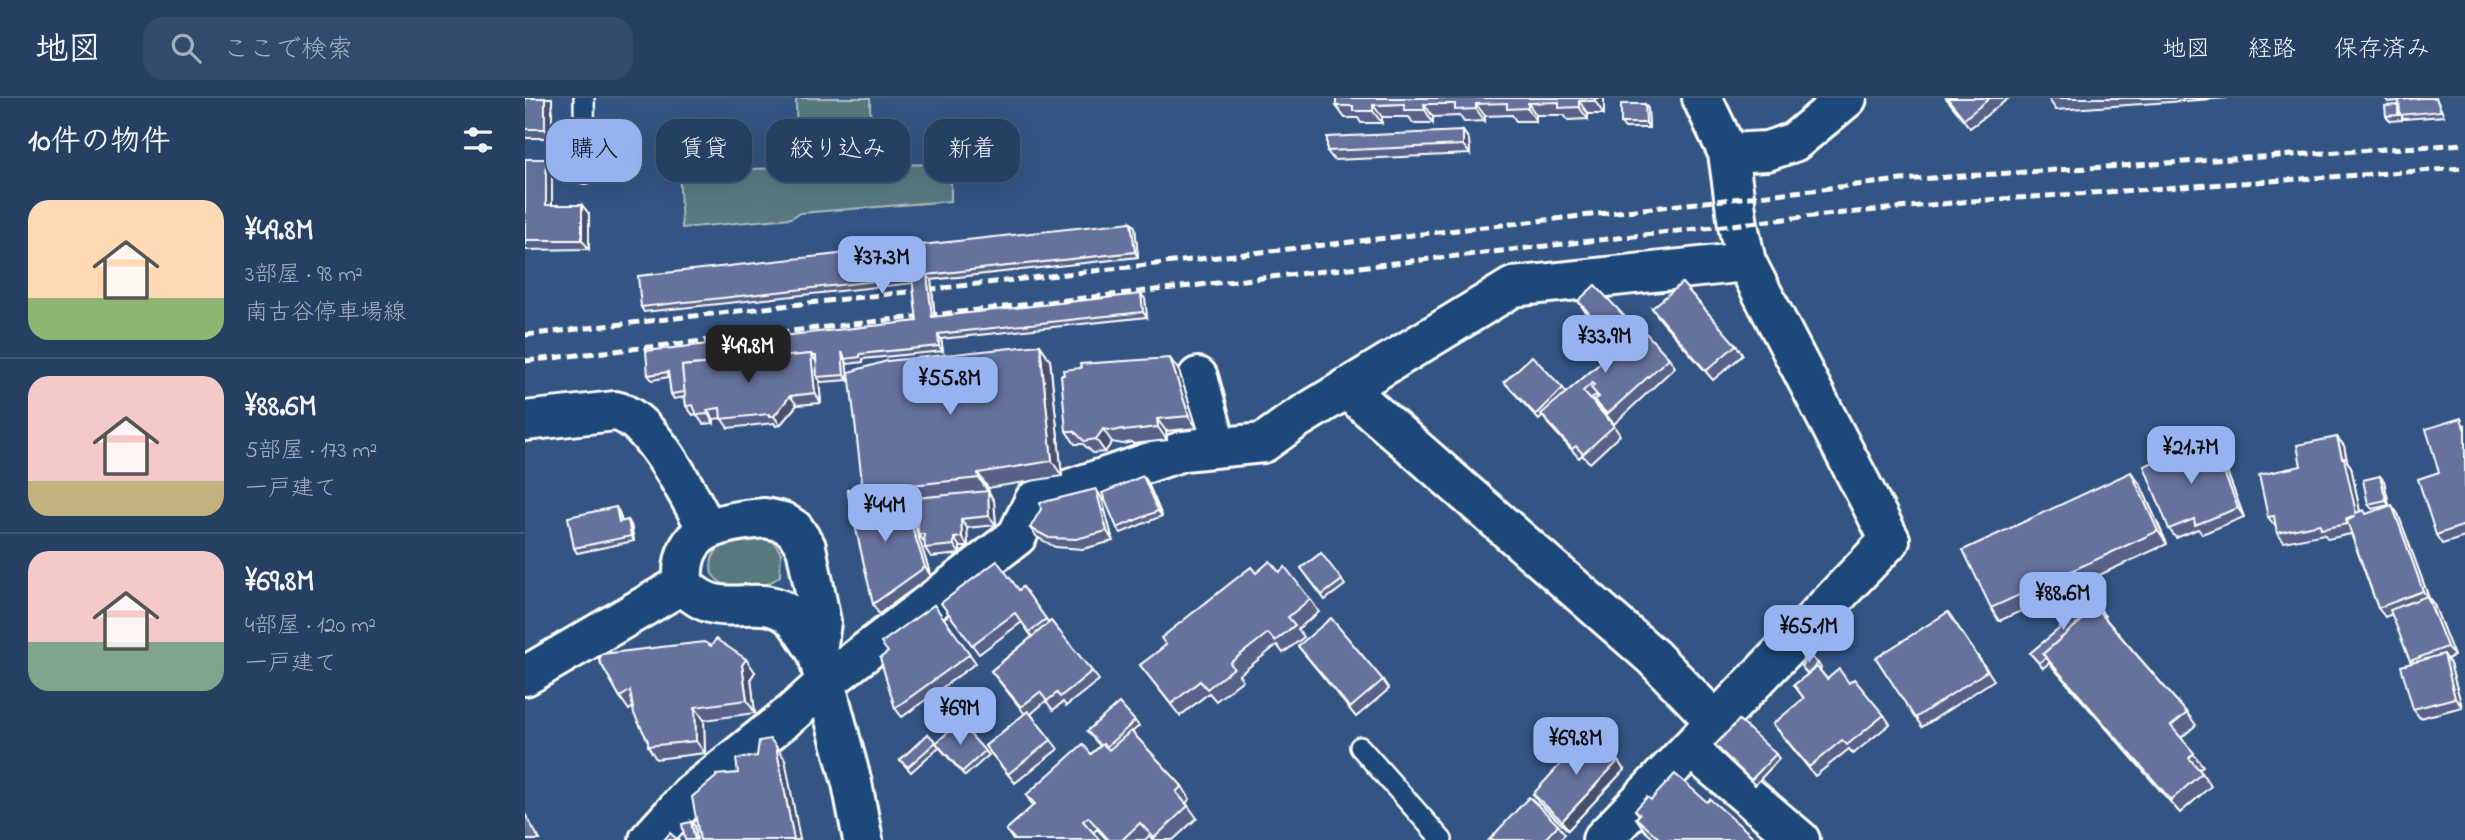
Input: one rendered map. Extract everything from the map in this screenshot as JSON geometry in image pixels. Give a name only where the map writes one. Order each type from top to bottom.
[{"type":"street","points":[[1602,840],[1891,540],[1746,262],[1728,153],[1702,98]]},
{"type":"street","points":[[1728,153],[1767,151],[1794,142],[1847,98]]},
{"type":"street","points":[[649,840],[690,795],[792,713],[821,668],[1017,537],[1034,501],[1183,451],[1263,443],[1295,419],[1513,287],[1746,262]]},
{"type":"street","points":[[1198,377],[1217,447]]},
{"type":"street","points":[[1346,388],[1653,657],[1704,735],[1800,840]]},
{"type":"street","points":[[525,421],[623,412],[645,430],[670,463],[708,529]]},
{"type":"street","points":[[821,668],[790,616],[770,605],[710,605],[698,599],[683,584],[685,555],[697,537],[708,529],[729,521],[765,518],[783,522],[794,529],[806,547],[821,622],[821,668],[852,783],[863,840]]},
{"type":"street","points":[[770,605],[790,580],[795,567],[794,529]]},
{"type":"street","points":[[525,676],[683,584]]},
{"type":"lane","points":[[584,98],[584,119]]},
{"type":"lane","points":[[1360,747],[1442,840]]},
{"type":"green space","points":[[796,98],[870,98],[870,119],[796,119]]},
{"type":"green space","points":[[924,164],[924,182],[951,182],[951,201],[800,213],[791,218],[682,228],[680,182],[752,182],[752,169],[766,169],[766,182],[910,182],[910,165]]},
{"type":"green space","points":[[745,534],[772,539],[781,553],[780,576],[763,585],[745,589],[719,581],[712,574],[711,565],[719,548]]},
{"type":"building","points":[[525,98],[545,98],[545,129],[525,129]]},
{"type":"building","points":[[1336,98],[1595,98],[1595,101],[1579,101],[1579,107],[1559,108],[1559,102],[1528,103],[1528,108],[1507,109],[1507,103],[1476,104],[1476,109],[1455,110],[1455,104],[1424,104],[1425,110],[1404,110],[1404,104],[1373,105],[1373,111],[1353,111],[1353,106],[1336,106]]},
{"type":"building","points":[[1947,98],[1990,98],[1964,119]]},
{"type":"building","points":[[2436,98],[2441,111],[2400,115],[2399,100]]},
{"type":"building","points":[[1621,104],[1645,104],[1646,123],[1621,123]]},
{"type":"building","points":[[2398,105],[2398,115],[2386,116],[2385,106]]},
{"type":"building","points":[[1463,131],[1463,145],[1327,151],[1327,137]]},
{"type":"building","points":[[525,159],[546,159],[546,205],[582,205],[582,240],[525,240]]},
{"type":"building","points":[[1131,222],[1135,252],[927,275],[932,317],[1141,294],[1143,312],[938,334],[939,346],[860,354],[860,357],[845,359],[842,352],[844,375],[817,377],[816,356],[811,354],[682,366],[685,392],[671,394],[668,372],[648,375],[646,351],[917,321],[912,277],[641,307],[638,276]]},
{"type":"building","points":[[1682,283],[1736,345],[1706,371],[1652,308]]},
{"type":"building","points":[[1595,285],[1628,320],[1632,318],[1669,358],[1607,414],[1594,400],[1599,397],[1591,388],[1594,385],[1592,383],[1583,391],[1614,426],[1583,454],[1576,446],[1572,449],[1541,414],[1610,355],[1591,335],[1601,326],[1578,301]]},
{"type":"building","points":[[1040,345],[1052,461],[978,473],[979,478],[863,490],[849,372],[887,361]]},
{"type":"building","points":[[811,354],[815,393],[790,396],[774,416],[769,414],[721,419],[720,408],[707,410],[708,414],[697,415],[693,405],[686,406],[682,366]]},
{"type":"building","points":[[1532,356],[1563,388],[1536,415],[1504,382]]},
{"type":"building","points":[[1170,358],[1189,416],[1157,419],[1158,427],[1124,431],[1103,429],[1096,439],[1084,441],[1074,431],[1066,431],[1061,375],[1064,375],[1063,370],[1081,368],[1080,364]]},
{"type":"building","points":[[2461,418],[2465,431],[2465,525],[2436,535],[2418,479],[2439,472],[2426,429]]},
{"type":"building","points":[[2337,437],[2356,513],[2364,510],[2366,514],[2392,505],[2423,591],[2378,608],[2347,521],[2356,516],[2346,519],[2347,524],[2321,529],[2320,524],[2277,533],[2274,516],[2268,517],[2259,475],[2301,466],[2297,445]]},
{"type":"building","points":[[2205,441],[2209,453],[2215,450],[2238,508],[2195,525],[2194,519],[2169,529],[2144,466]]},
{"type":"building","points":[[2131,472],[2158,531],[1991,608],[1963,550]]},
{"type":"building","points":[[1143,476],[1158,511],[1117,528],[1102,493]]},
{"type":"building","points":[[2380,476],[2386,500],[2368,504],[2363,480]]},
{"type":"building","points":[[860,488],[865,506],[903,499],[925,567],[873,604],[847,490]]},
{"type":"building","points":[[1096,489],[1107,531],[1076,539],[1049,538],[1030,528],[1041,509],[1040,503]]},
{"type":"building","points":[[988,491],[989,516],[961,519],[962,537],[954,538],[954,545],[925,548],[924,534],[918,534],[916,498]]},
{"type":"building","points":[[616,507],[619,522],[628,520],[631,536],[574,548],[568,517]]},
{"type":"building","points":[[1321,553],[1342,580],[1322,595],[1301,568]]},
{"type":"building","points":[[997,561],[1019,590],[1023,587],[1046,619],[1029,632],[1015,613],[972,645],[941,603]]},
{"type":"building","points":[[1270,561],[1279,572],[1285,567],[1310,599],[1288,617],[1295,625],[1275,641],[1268,633],[1230,663],[1234,668],[1207,689],[1200,681],[1171,704],[1140,665],[1166,645],[1161,638],[1251,567],[1256,573]]},
{"type":"building","points":[[2427,596],[2447,647],[2410,661],[2390,610]]},
{"type":"building","points":[[2093,601],[2102,611],[2100,613],[2096,608],[2043,654],[2046,658],[2039,663],[2030,653]]},
{"type":"building","points":[[934,605],[970,654],[895,708],[880,658],[888,652],[881,643]]},
{"type":"building","points":[[2096,608],[2187,713],[2171,726],[2194,753],[2189,758],[2202,773],[2171,800],[2043,654]]},
{"type":"building","points":[[1948,612],[1987,671],[1915,718],[1876,658]]},
{"type":"building","points":[[1331,618],[1383,680],[1350,708],[1298,646]]},
{"type":"building","points":[[1051,621],[1092,671],[1060,697],[1057,693],[1047,701],[1040,692],[1021,707],[991,671]]},
{"type":"building","points":[[716,639],[746,659],[742,665],[747,700],[695,707],[696,741],[648,746],[634,714],[630,691],[620,697],[599,660],[602,654],[704,642],[711,646]]},
{"type":"building","points":[[2444,654],[2455,698],[2413,709],[2401,666]]},
{"type":"building","points":[[1811,657],[1818,663],[1808,674],[1801,666]]},
{"type":"building","points":[[1817,667],[1827,679],[1839,669],[1849,683],[1854,679],[1884,715],[1847,745],[1842,740],[1809,767],[1773,724],[1804,698],[1794,685]]},
{"type":"building","points":[[1119,703],[1135,721],[1106,747],[1103,744],[1101,746],[1087,731]]},
{"type":"building","points":[[1028,711],[1051,740],[1008,774],[985,746]]},
{"type":"building","points":[[1739,720],[1776,754],[1751,780],[1715,745]]},
{"type":"building","points":[[959,722],[985,751],[962,772],[936,743]]},
{"type":"building","points":[[1131,731],[1182,786],[1176,792],[1188,806],[1154,838],[1140,823],[1122,840],[1109,840],[1088,817],[1083,821],[1100,840],[1015,840],[1006,830],[1035,804],[1026,795],[1083,744],[1091,754],[1103,744],[1109,750]]},
{"type":"building","points":[[1589,733],[1618,761],[1562,821],[1533,794]]},
{"type":"building","points":[[928,734],[936,742],[908,767],[900,760]]},
{"type":"building","points":[[770,739],[776,746],[794,840],[700,840],[692,797],[716,775],[738,773],[736,759],[757,756],[759,741]]},
{"type":"building","points":[[1675,774],[1707,802],[1710,799],[1757,840],[1661,840],[1636,818],[1640,814],[1635,810],[1647,797],[1651,800]]},
{"type":"building","points":[[1529,797],[1558,825],[1544,840],[1489,840]]},
{"type":"building","points":[[525,814],[540,840],[525,840]]},
{"type":"building","points":[[691,822],[695,840],[685,840],[682,824]]},
{"type":"building","points":[[670,833],[678,840],[664,840]]},
{"type":"railway","points":[[525,335],[1901,180],[2465,144]]},
{"type":"railway","points":[[525,361],[1803,217],[1972,201],[2465,168]]}]
